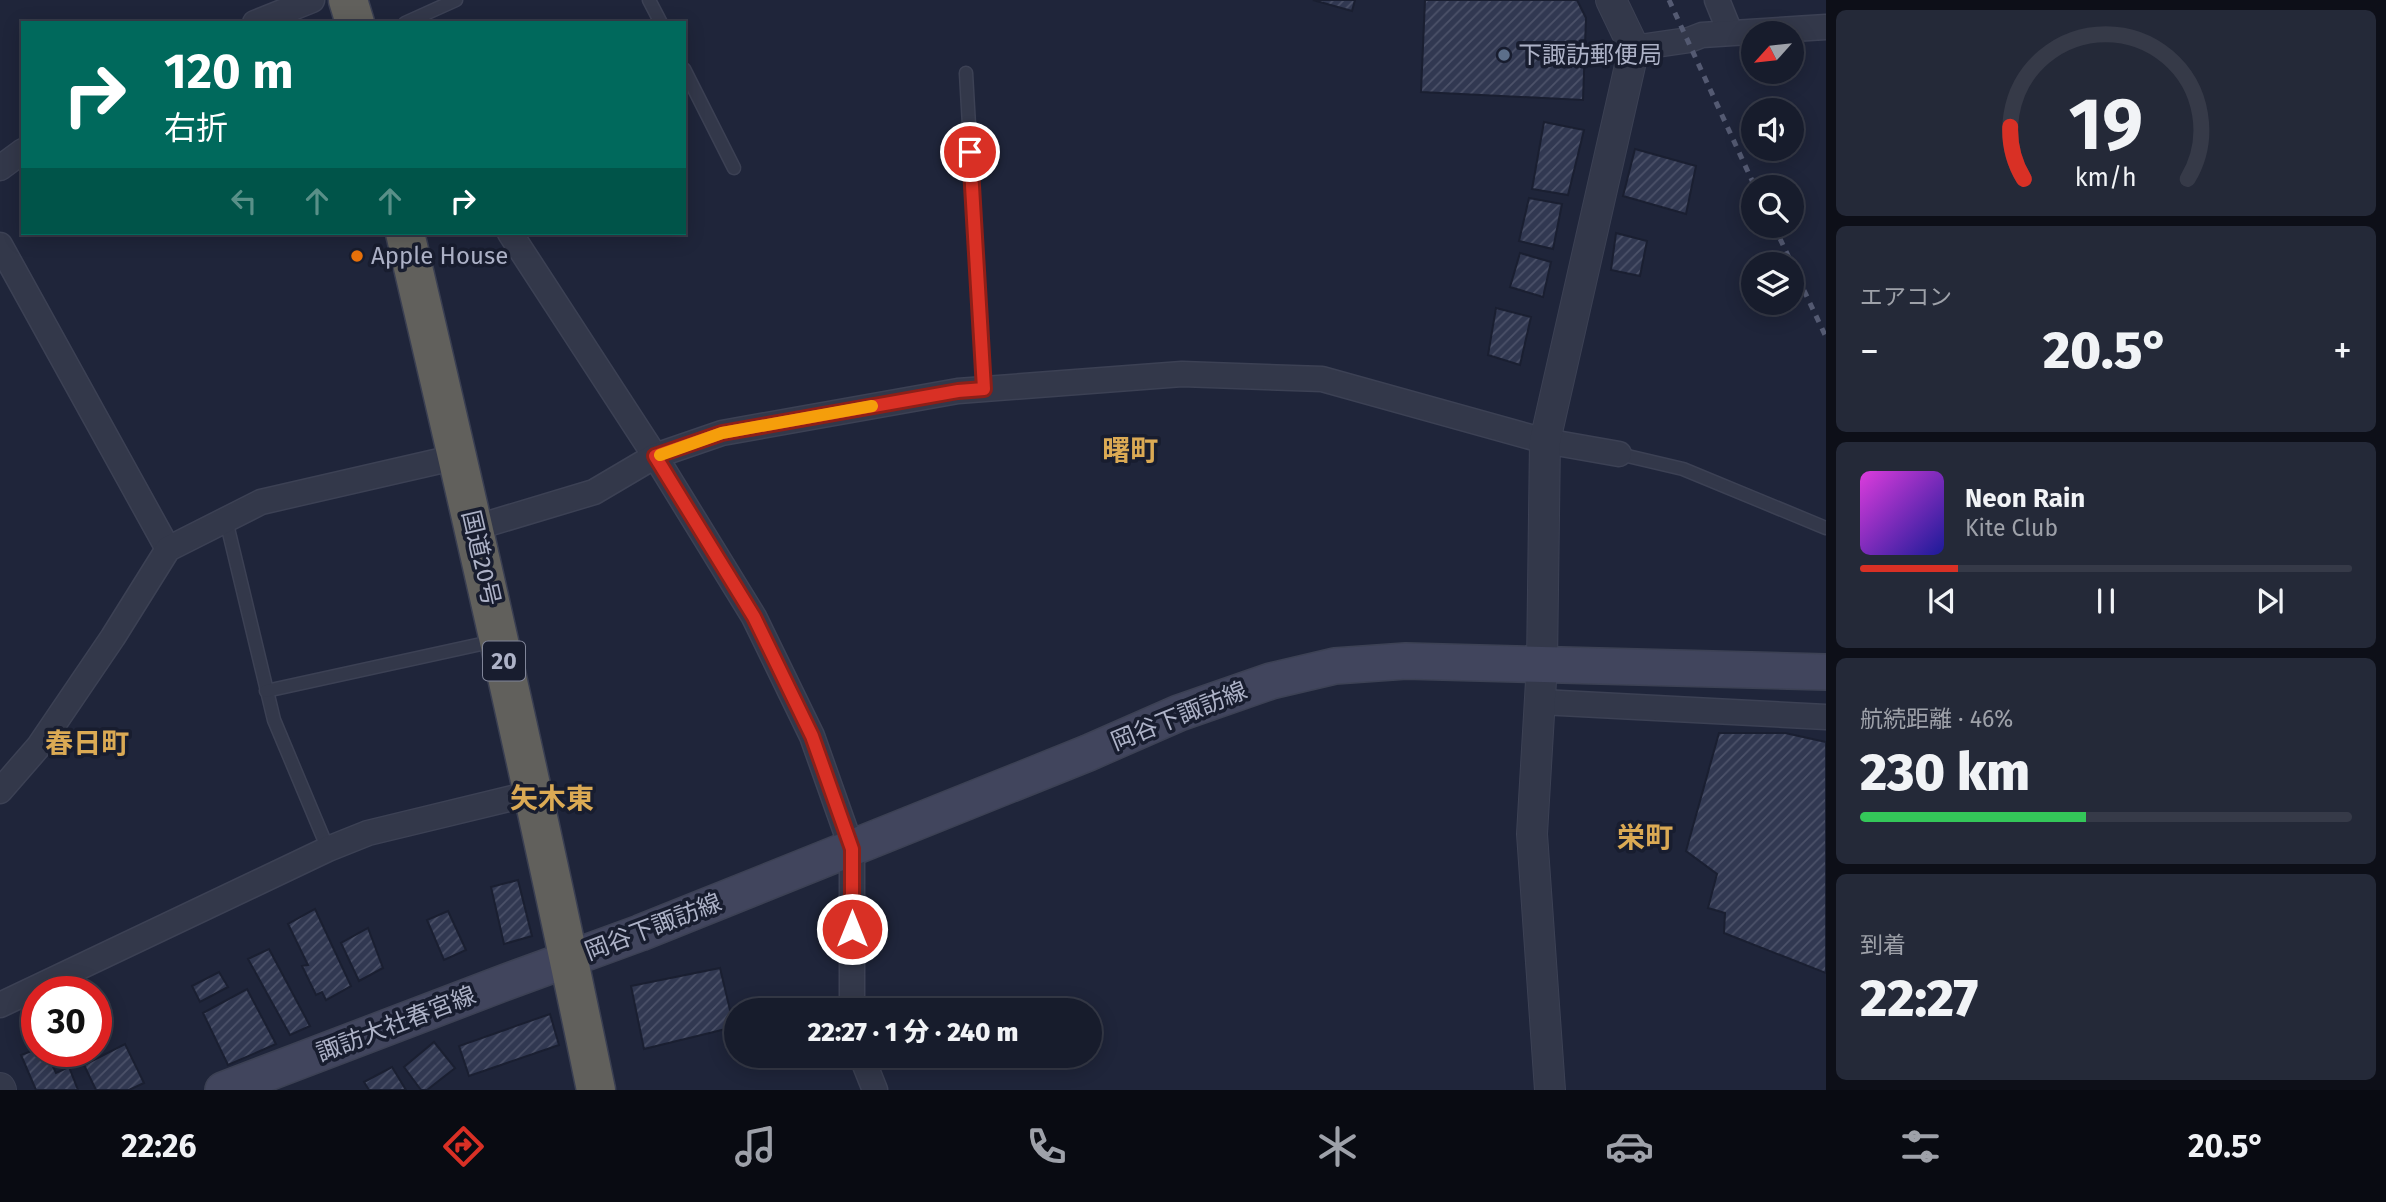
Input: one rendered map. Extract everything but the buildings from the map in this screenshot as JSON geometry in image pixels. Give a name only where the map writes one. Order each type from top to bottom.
[{"type":"highway","points":[[348,0],[354,21]]},
{"type":"highway","name":"国道20号","points":[[405,235],[474,528],[597,1090]]},
{"type":"main road","name":"岡谷下諏訪線","points":[[570,959],[852,849],[1179,713],[1271,681],[1335,666],[1406,661],[1826,672]]},
{"type":"main road","name":"諏訪大社春宮線","points":[[228,1089],[570,959]]},
{"type":"street","points":[[260,21],[312,0]]},
{"type":"street","points":[[1550,1090],[1532,834],[1541,702],[1545,441],[1633,48],[1611,0]]},
{"type":"street","points":[[1717,0],[1730,32]]},
{"type":"street","points":[[1633,48],[1730,32],[1826,27]]},
{"type":"street","points":[[0,168],[21,152]]},
{"type":"street","points":[[511,235],[655,456],[754,617],[812,736],[852,849],[852,998]]},
{"type":"street","points":[[0,245],[168,549]]},
{"type":"street","points":[[474,528],[594,492],[655,456],[722,433],[958,391],[1182,374],[1322,379],[1545,441],[1619,454]]},
{"type":"street","points":[[0,790],[39,746],[113,637],[168,549],[261,502],[457,457]]},
{"type":"street","points":[[1541,702],[1826,717]]},
{"type":"street","points":[[0,1005],[328,849],[368,833],[533,793]]},
{"type":"street","points":[[866,1068],[875,1090]]},
{"type":"lane","points":[[409,21],[456,0]]},
{"type":"lane","points":[[649,0],[660,21]]},
{"type":"lane","points":[[686,73],[734,168]]},
{"type":"lane","points":[[966,73],[984,389]]},
{"type":"lane","points":[[1619,454],[1683,469],[1826,528]]},
{"type":"lane","points":[[226,520],[274,720],[328,849]]},
{"type":"lane","points":[[266,691],[499,640]]},
{"type":"railway","points":[[1669,0],[1749,175]]},
{"type":"railway","points":[[1780,238],[1786,252]]},
{"type":"railway","points":[[1804,290],[1826,337]]},
{"type":"slow traffic","points":[[660,455],[722,433],[872,406]]},
{"type":"place","name":"下諏訪郵便局","points":[[1504,55]]},
{"type":"place","name":"Apple House","points":[[357,256]]},
{"type":"district","name":"曙町","points":[[1130,450]]},
{"type":"district","name":"春日町","points":[[87,743]]},
{"type":"district","name":"矢木東","points":[[552,798]]},
{"type":"district","name":"栄町","points":[[1645,837]]},
{"type":"route","points":[[852,929],[852,849],[812,736],[754,617],[655,456],[722,433],[958,391],[984,389],[970,152]]}]
